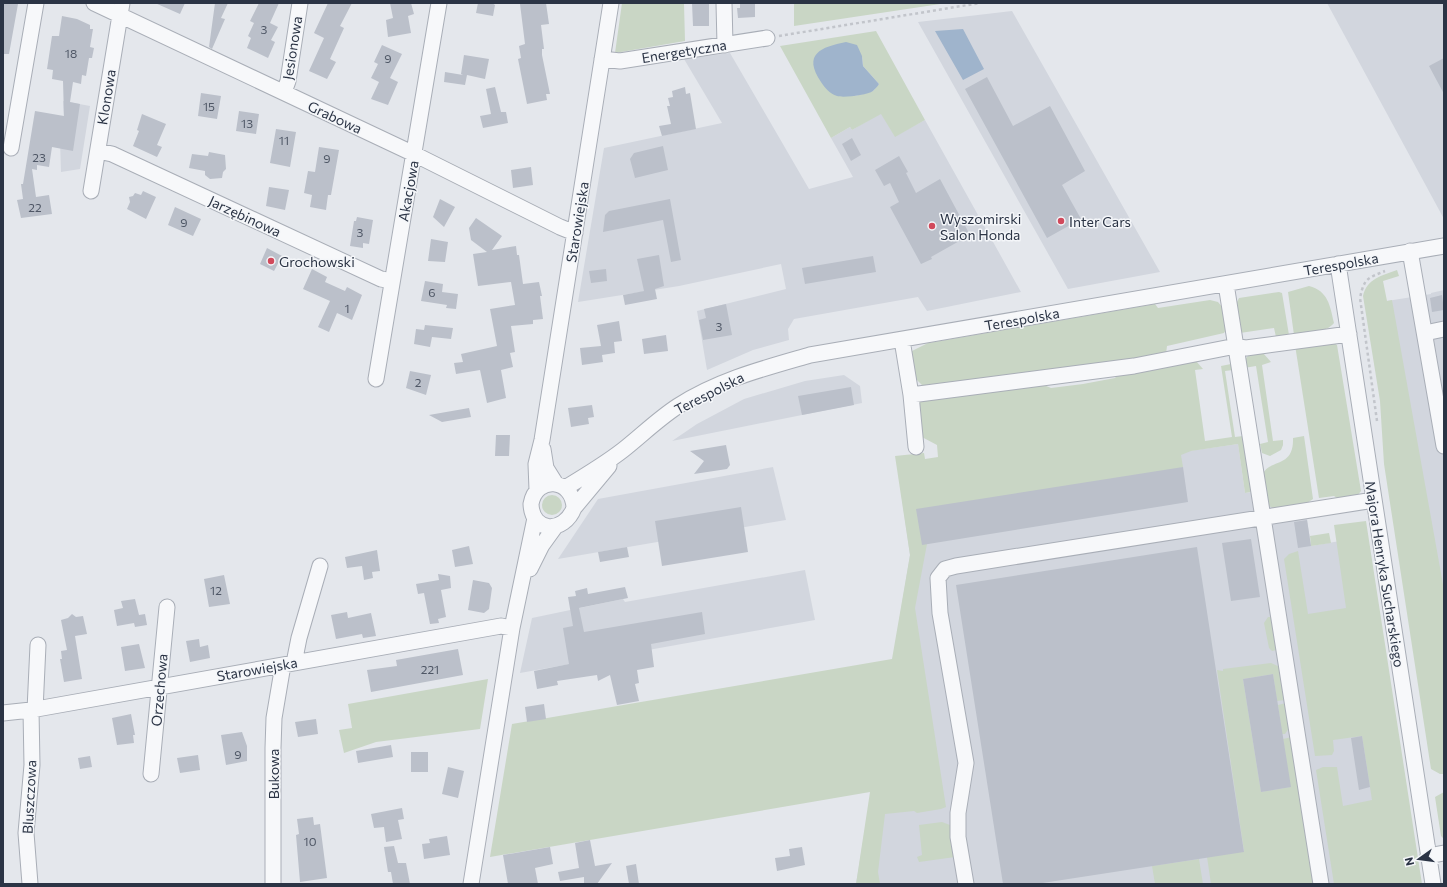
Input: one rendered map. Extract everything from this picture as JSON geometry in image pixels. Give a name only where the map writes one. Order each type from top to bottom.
[{"type":"street","points":[[11,148],[36,3]]},
{"type":"street","name":"Grabowa","points":[[94,3],[121,9],[284,92],[575,233]]},
{"type":"street","name":"Jesionowa","points":[[284,92],[288,81],[300,3]]},
{"type":"street","name":"Akacjowa","points":[[376,379],[439,3]]},
{"type":"street","name":"Starowiejska","points":[[537,490],[536,464],[542,440],[611,3]]},
{"type":"street","points":[[724,3],[725,45]]},
{"type":"street","name":"Klonowa","points":[[91,191],[121,9]]},
{"type":"street","name":"Energetyczna","points":[[602,59],[620,61],[766,38]]},
{"type":"street","name":"Jarzębinowa","points":[[98,151],[112,154],[381,279],[392,281]]},
{"type":"street","name":"Terespolska","points":[[574,508],[623,450],[653,424],[679,405],[736,378],[810,355],[1444,246]]},
{"type":"street","points":[[1410,252],[1444,446]]},
{"type":"street","name":"Majora Henryka Sucharskiego","points":[[1338,264],[1432,884]]},
{"type":"street","points":[[1226,284],[1321,884]]},
{"type":"street","points":[[1425,333],[1444,329]]},
{"type":"street","points":[[911,395],[1134,366],[1236,346],[1246,348],[1349,334]]},
{"type":"street","points":[[902,340],[911,395],[916,447]]},
{"type":"street","name":"Starowiejska","points":[[542,440],[546,468],[560,486]]},
{"type":"street","name":"Terespolska","points":[[560,486],[623,450]]},
{"type":"street","points":[[470,884],[512,628],[535,518],[531,504],[537,490],[546,484],[560,486],[572,495],[574,508],[567,521],[555,527],[542,545],[521,588]]},
{"type":"street","points":[[966,884],[958,837],[958,813],[966,763],[940,613],[938,578],[945,569],[956,566],[1374,500]]},
{"type":"street","points":[[535,518],[542,524],[555,527]]},
{"type":"street","name":"Bukowa","points":[[273,884],[272,748],[274,718],[289,664],[299,638],[320,566]]},
{"type":"street","name":"Orzechowa","points":[[152,774],[167,607]]},
{"type":"street","name":"Starowiejska","points":[[3,713],[33,710],[159,686],[501,626],[512,628]]},
{"type":"street","name":"Bluszczowa","points":[[30,884],[26,833],[32,765],[33,710],[38,645]]},
{"type":"street","points":[[1428,856],[1444,853]]},
{"type":"path","points":[[766,38],[980,3]]},
{"type":"path","points":[[1377,424],[1376,401],[1360,298],[1363,284],[1368,278],[1386,270]]},
{"type":"shaded area","points":[[1327,3],[1444,3],[1444,219]]},
{"type":"shaded area","points":[[1012,11],[1160,272],[1068,289],[918,22]]},
{"type":"shaded area","points":[[730,53],[809,189],[853,177],[831,138],[850,127],[852,130],[881,113],[895,136],[925,120],[1021,292],[927,311],[918,297],[794,319],[788,329],[789,340],[753,350],[707,370],[697,311],[786,289],[781,264],[679,286],[578,302],[604,148],[722,123],[684,59]]},
{"type":"shaded area","points":[[63,101],[90,106],[80,169],[61,172],[60,140],[65,141]]},
{"type":"shaded area","points":[[1444,290],[1444,661],[1387,301],[1431,294]]},
{"type":"shaded area","points":[[844,375],[860,386],[862,403],[672,441],[697,424],[744,399],[805,381]]},
{"type":"shaded area","points":[[1238,444],[1245,493],[1298,485],[1303,519],[1307,519],[1311,546],[1340,541],[1394,884],[856,884],[910,555],[901,492]]},
{"type":"shaded area","points":[[773,467],[786,520],[558,559],[598,499]]},
{"type":"shaded area","points":[[805,570],[815,620],[520,673],[532,618],[623,599],[625,602]]},
{"type":"green space","points":[[622,3],[684,4],[685,41],[615,53]]},
{"type":"green space","points":[[794,3],[947,3],[794,26]]},
{"type":"green space","points":[[876,31],[925,120],[895,137],[881,114],[852,130],[850,127],[831,138],[780,46]],"holes":[[[862,56],[863,66],[879,84],[873,91],[855,96]]]},
{"type":"green space","points":[[1397,270],[1399,276],[1383,281],[1387,301],[1392,300],[1444,590],[1444,774],[1440,774],[1431,769],[1384,464],[1380,401],[1363,296],[1368,285],[1372,281]]},
{"type":"green space","points":[[1309,286],[1320,291],[1324,295],[1329,305],[1334,323],[1321,331],[1294,335],[1288,292]]},
{"type":"green space","points":[[1279,292],[1282,293],[1289,335],[1276,337],[1274,328],[1240,333],[1236,304],[1239,298]]},
{"type":"green space","points":[[1210,300],[1218,302],[1223,308],[1227,328],[1224,333],[1167,346],[1166,354],[1044,374],[925,388],[915,378],[910,352],[928,343],[1155,304],[1158,308]]},
{"type":"green space","points":[[1332,342],[1337,345],[1361,491],[1357,496],[1340,500],[1334,496],[1319,498],[1295,345]]},
{"type":"green space","points":[[1263,353],[1271,362],[1262,365],[1273,441],[1283,440],[1281,450],[1270,456],[1262,453],[1260,444],[1268,442],[1256,366],[1244,368],[1246,358],[1250,354]]},
{"type":"green space","points":[[1196,361],[1203,369],[1195,370],[1205,441],[1232,437],[1221,366],[1231,364],[1233,370],[1225,371],[1235,437],[1243,436],[1256,491],[1245,493],[1238,444],[1191,451],[1181,455],[1183,467],[927,544],[915,608],[946,807],[917,813],[914,811],[885,814],[878,872],[880,884],[856,884],[870,792],[490,857],[512,724],[892,659],[910,555],[895,456],[924,453],[925,459],[938,457],[937,445],[920,436],[918,399],[1044,385],[1051,388],[1083,384],[1115,378],[1120,372]]},
{"type":"green space","points":[[1304,436],[1313,499],[1301,507],[1274,509],[1268,505],[1262,475],[1270,466],[1286,459],[1292,448],[1293,438]]},
{"type":"green space","points":[[552,495],[559,498],[562,505],[559,512],[552,515],[545,512],[542,505],[545,498]]},
{"type":"green space","points":[[1366,521],[1422,884],[1334,884],[1316,770],[1323,767],[1337,767],[1343,806],[1372,800],[1362,736],[1333,740],[1334,751],[1332,755],[1315,756],[1284,559],[1289,554],[1298,551],[1308,614],[1346,608],[1334,525]]},
{"type":"green space","points":[[1329,533],[1331,543],[1311,546],[1310,536]]},
{"type":"green space","points":[[1268,617],[1272,617],[1277,650],[1272,651],[1269,648],[1264,623]]},
{"type":"green space","points":[[1271,663],[1280,667],[1285,700],[1277,701],[1273,674],[1243,679],[1261,792],[1290,787],[1283,739],[1292,737],[1314,884],[1211,884],[1207,857],[1244,851],[1217,670],[1223,671],[1223,669]]},
{"type":"green space","points":[[488,679],[480,729],[376,742],[344,753],[339,730],[352,728],[348,704]]},
{"type":"green space","points":[[1286,703],[1289,728],[1285,734],[1282,734],[1278,705]]},
{"type":"green space","points":[[1444,792],[1444,839],[1441,836],[1435,797]]},
{"type":"green space","points":[[942,822],[950,825],[955,857],[919,862],[917,857],[922,855],[919,825]]},
{"type":"green space","points":[[1199,859],[1203,884],[1155,884],[1152,866]]},
{"type":"water","points":[[963,29],[984,69],[963,80],[935,31]]},
{"type":"water","points":[[846,42],[857,45],[862,56],[863,66],[879,84],[873,91],[855,96],[837,96],[826,89],[821,82],[813,65],[814,58],[817,53],[829,46]]},
{"type":"building","points":[[3,3],[18,4],[9,54],[3,54]]},
{"type":"building","points":[[155,3],[185,3],[180,14]]},
{"type":"building","points":[[215,3],[228,3],[221,18],[225,19],[212,49],[209,47]]},
{"type":"building","points":[[259,3],[279,3],[270,23],[278,27],[271,40],[275,42],[268,58],[247,48],[251,38],[248,36],[254,23],[250,21]]},
{"type":"building","points":[[328,3],[352,3],[340,26],[344,28],[330,59],[336,62],[327,79],[309,71],[324,38],[314,33]]},
{"type":"building","points":[[390,3],[411,3],[414,14],[408,16],[411,33],[388,37],[386,20],[393,18]]},
{"type":"building","points":[[478,3],[492,3],[495,5],[493,16],[476,13]]},
{"type":"building","points":[[546,3],[549,24],[541,25],[544,49],[542,49],[542,55],[550,94],[546,94],[547,100],[527,104],[518,59],[521,58],[519,46],[525,44],[520,4]]},
{"type":"building","points":[[692,3],[709,3],[709,26],[693,26]]},
{"type":"building","points":[[740,3],[755,3],[755,17],[738,18],[737,8],[740,8]]},
{"type":"building","points":[[62,16],[77,19],[90,25],[90,29],[93,29],[90,47],[94,48],[92,58],[89,58],[86,76],[82,75],[81,84],[73,82],[70,102],[80,104],[73,151],[52,147],[49,167],[37,165],[37,170],[32,169],[36,197],[49,195],[52,214],[21,218],[17,200],[23,199],[21,184],[23,184],[35,111],[64,116],[63,81],[52,79],[53,70],[47,69],[52,36],[59,36]]},
{"type":"building","points":[[382,45],[402,54],[390,78],[398,82],[388,105],[371,99],[379,82],[371,78],[378,64],[374,62]]},
{"type":"building","points":[[464,55],[489,59],[485,79],[467,75],[465,85],[444,82],[445,72],[463,75],[461,74]]},
{"type":"building","points":[[1444,58],[1444,94],[1429,66]]},
{"type":"building","points":[[987,77],[1013,126],[1050,106],[1085,171],[1062,185],[1081,219],[1047,238],[965,89]]},
{"type":"building","points":[[495,87],[501,112],[506,112],[508,123],[483,128],[480,116],[491,114],[486,89]]},
{"type":"building","points":[[685,87],[686,94],[690,93],[696,129],[662,136],[659,126],[671,124],[667,106],[670,106],[668,98],[673,97],[672,91]]},
{"type":"building","points":[[201,93],[221,96],[217,119],[198,116]]},
{"type":"building","points":[[239,111],[259,114],[256,134],[236,131]]},
{"type":"building","points":[[142,114],[166,124],[157,145],[162,147],[157,157],[133,146],[139,131],[137,130]]},
{"type":"building","points":[[276,129],[296,132],[290,167],[270,163]]},
{"type":"building","points":[[852,138],[861,155],[851,161],[842,144]]},
{"type":"building","points":[[663,146],[668,170],[635,178],[630,159],[634,153]]},
{"type":"building","points":[[319,147],[339,150],[331,195],[328,195],[326,210],[310,207],[312,195],[304,193],[308,171],[315,172]]},
{"type":"building","points":[[209,152],[225,155],[226,169],[223,172],[222,178],[210,179],[205,175],[205,171],[189,168],[192,154],[208,156]]},
{"type":"building","points":[[899,156],[908,172],[906,173],[916,193],[940,179],[970,235],[931,257],[932,259],[921,264],[890,207],[899,202],[890,183],[884,186],[875,170]]},
{"type":"building","points":[[531,167],[533,185],[513,188],[511,170]]},
{"type":"building","points":[[269,187],[289,190],[285,210],[266,206]]},
{"type":"building","points":[[143,191],[156,197],[146,219],[127,209],[130,202],[129,197],[133,196],[135,193],[141,195]]},
{"type":"building","points":[[440,199],[455,207],[444,227],[433,217]]},
{"type":"building","points":[[670,199],[681,260],[671,262],[663,220],[603,232],[605,215],[609,211]]},
{"type":"building","points":[[175,207],[201,219],[193,236],[168,225]]},
{"type":"building","points":[[357,217],[373,220],[369,244],[363,243],[363,248],[350,246],[354,221],[356,221]]},
{"type":"building","points":[[476,218],[502,236],[492,250],[516,246],[517,255],[519,255],[523,284],[539,282],[542,296],[540,296],[543,319],[533,320],[533,324],[511,326],[515,352],[510,353],[513,367],[501,370],[506,398],[487,403],[480,370],[456,374],[454,363],[463,362],[461,354],[497,346],[490,309],[515,305],[511,282],[478,286],[473,254],[487,252],[471,240],[469,228]]},
{"type":"building","points":[[431,239],[448,242],[445,262],[428,261]]},
{"type":"building","name":"Grochowski","points":[[267,248],[282,256],[274,271],[260,264]]},
{"type":"building","points":[[659,255],[664,286],[655,289],[657,299],[625,305],[623,295],[644,291],[637,259]]},
{"type":"building","points":[[873,256],[876,272],[805,284],[802,268]]},
{"type":"building","points":[[312,269],[327,277],[325,282],[345,291],[347,287],[362,295],[352,320],[337,313],[329,332],[318,327],[330,301],[303,289]]},
{"type":"building","points":[[606,269],[607,281],[591,283],[589,271]]},
{"type":"building","points":[[425,281],[443,284],[442,292],[458,294],[456,309],[446,308],[447,305],[421,301]]},
{"type":"building","points":[[1442,295],[1444,310],[1432,312],[1430,298]]},
{"type":"building","points":[[726,304],[732,335],[703,340],[699,320],[706,318],[704,309]]},
{"type":"building","points":[[619,321],[622,341],[614,342],[615,353],[602,355],[603,362],[582,365],[580,348],[601,346],[597,325]]},
{"type":"building","points":[[425,325],[453,328],[451,339],[432,337],[430,347],[414,344],[416,329],[424,330]]},
{"type":"building","points":[[666,335],[668,351],[644,354],[642,339]]},
{"type":"building","points":[[410,371],[431,375],[426,395],[406,388]]},
{"type":"building","points":[[851,387],[854,405],[802,415],[798,396]]},
{"type":"building","points":[[592,405],[594,417],[588,418],[589,424],[571,427],[568,408]]},
{"type":"building","points":[[469,408],[471,417],[442,422],[429,415]]},
{"type":"building","points":[[496,435],[510,435],[509,456],[495,456]]},
{"type":"building","points":[[726,445],[730,465],[727,469],[694,474],[704,461],[690,451]]},
{"type":"building","points":[[1183,467],[1188,502],[922,545],[916,509]]},
{"type":"building","points":[[741,507],[748,552],[662,566],[655,521]]},
{"type":"building","points":[[1307,520],[1311,546],[1298,548],[1294,522]]},
{"type":"building","points":[[1251,539],[1260,597],[1231,601],[1222,543]]},
{"type":"building","points":[[469,546],[473,564],[455,567],[452,550]]},
{"type":"building","points":[[627,547],[629,557],[600,562],[598,552]]},
{"type":"building","points":[[1197,547],[1244,852],[1036,884],[1003,884],[956,585]]},
{"type":"building","points":[[377,550],[380,571],[372,572],[373,578],[364,580],[362,566],[347,568],[345,557]]},
{"type":"building","points":[[438,574],[450,576],[451,588],[441,590],[446,617],[438,619],[439,623],[430,624],[424,593],[418,594],[416,584],[439,580]]},
{"type":"building","points":[[224,575],[230,604],[209,607],[204,579]]},
{"type":"building","points":[[473,580],[489,583],[492,588],[489,609],[484,613],[468,610]]},
{"type":"building","points":[[625,587],[628,598],[579,608],[584,632],[702,612],[705,634],[651,644],[654,667],[637,670],[639,683],[635,684],[639,701],[617,705],[610,675],[598,681],[597,675],[557,681],[558,685],[537,689],[534,671],[569,664],[563,628],[573,626],[568,597],[576,596],[575,591],[587,588],[588,594]]},
{"type":"building","points":[[135,599],[139,615],[145,614],[147,625],[135,627],[134,623],[117,626],[114,610],[123,608],[121,601]]},
{"type":"building","points":[[347,612],[348,618],[371,613],[376,636],[363,638],[362,634],[336,639],[331,615]]},
{"type":"building","points":[[72,614],[76,617],[83,616],[87,634],[75,636],[82,679],[64,682],[60,659],[62,659],[61,651],[67,650],[61,620],[68,618]]},
{"type":"building","points":[[199,639],[200,647],[208,645],[210,658],[190,662],[186,641]]},
{"type":"building","points":[[139,644],[145,668],[125,671],[121,647]]},
{"type":"building","points":[[458,649],[463,675],[371,692],[367,670],[397,666],[396,660]]},
{"type":"building","points":[[1273,674],[1291,787],[1261,792],[1243,679]]},
{"type":"building","points":[[544,704],[546,719],[527,722],[525,707]]},
{"type":"building","points":[[131,714],[135,735],[133,735],[134,743],[117,745],[112,718]]},
{"type":"building","points":[[316,719],[318,734],[298,737],[295,722]]},
{"type":"building","points":[[242,732],[247,746],[247,761],[226,765],[221,735]]},
{"type":"building","points":[[1362,736],[1370,787],[1359,790],[1351,738]]},
{"type":"building","points":[[391,745],[393,757],[358,763],[356,751]]},
{"type":"building","points":[[411,752],[428,752],[428,772],[411,772]]},
{"type":"building","points":[[198,755],[200,770],[180,773],[177,758]]},
{"type":"building","points":[[90,756],[92,767],[80,769],[78,758]]},
{"type":"building","points":[[448,767],[464,771],[458,798],[442,794]]},
{"type":"building","points":[[402,808],[404,819],[398,820],[402,839],[386,842],[384,827],[374,828],[371,814]]},
{"type":"building","points":[[313,817],[314,825],[320,824],[327,878],[300,882],[296,835],[299,834],[297,819]]},
{"type":"building","points":[[447,836],[450,855],[424,859],[422,844],[430,843],[429,839]]},
{"type":"building","points":[[590,840],[595,866],[612,863],[597,884],[584,884],[584,877],[560,881],[558,872],[579,868],[575,843]]},
{"type":"building","points":[[394,846],[398,863],[406,863],[410,884],[393,884],[391,872],[388,872],[384,847]]},
{"type":"building","points":[[550,847],[553,864],[535,868],[538,884],[508,884],[503,855]]},
{"type":"building","points":[[802,847],[805,865],[777,871],[775,858],[790,856],[789,849]]},
{"type":"building","points":[[636,864],[639,884],[629,884],[626,866]]},
{"type":"place","name":"Inter Cars","points":[[1061,221]]},
{"type":"place","name":"Wyszomirski Salon Honda","points":[[932,226]]},
{"type":"place","name":"Grochowski","points":[[271,261]]}]
